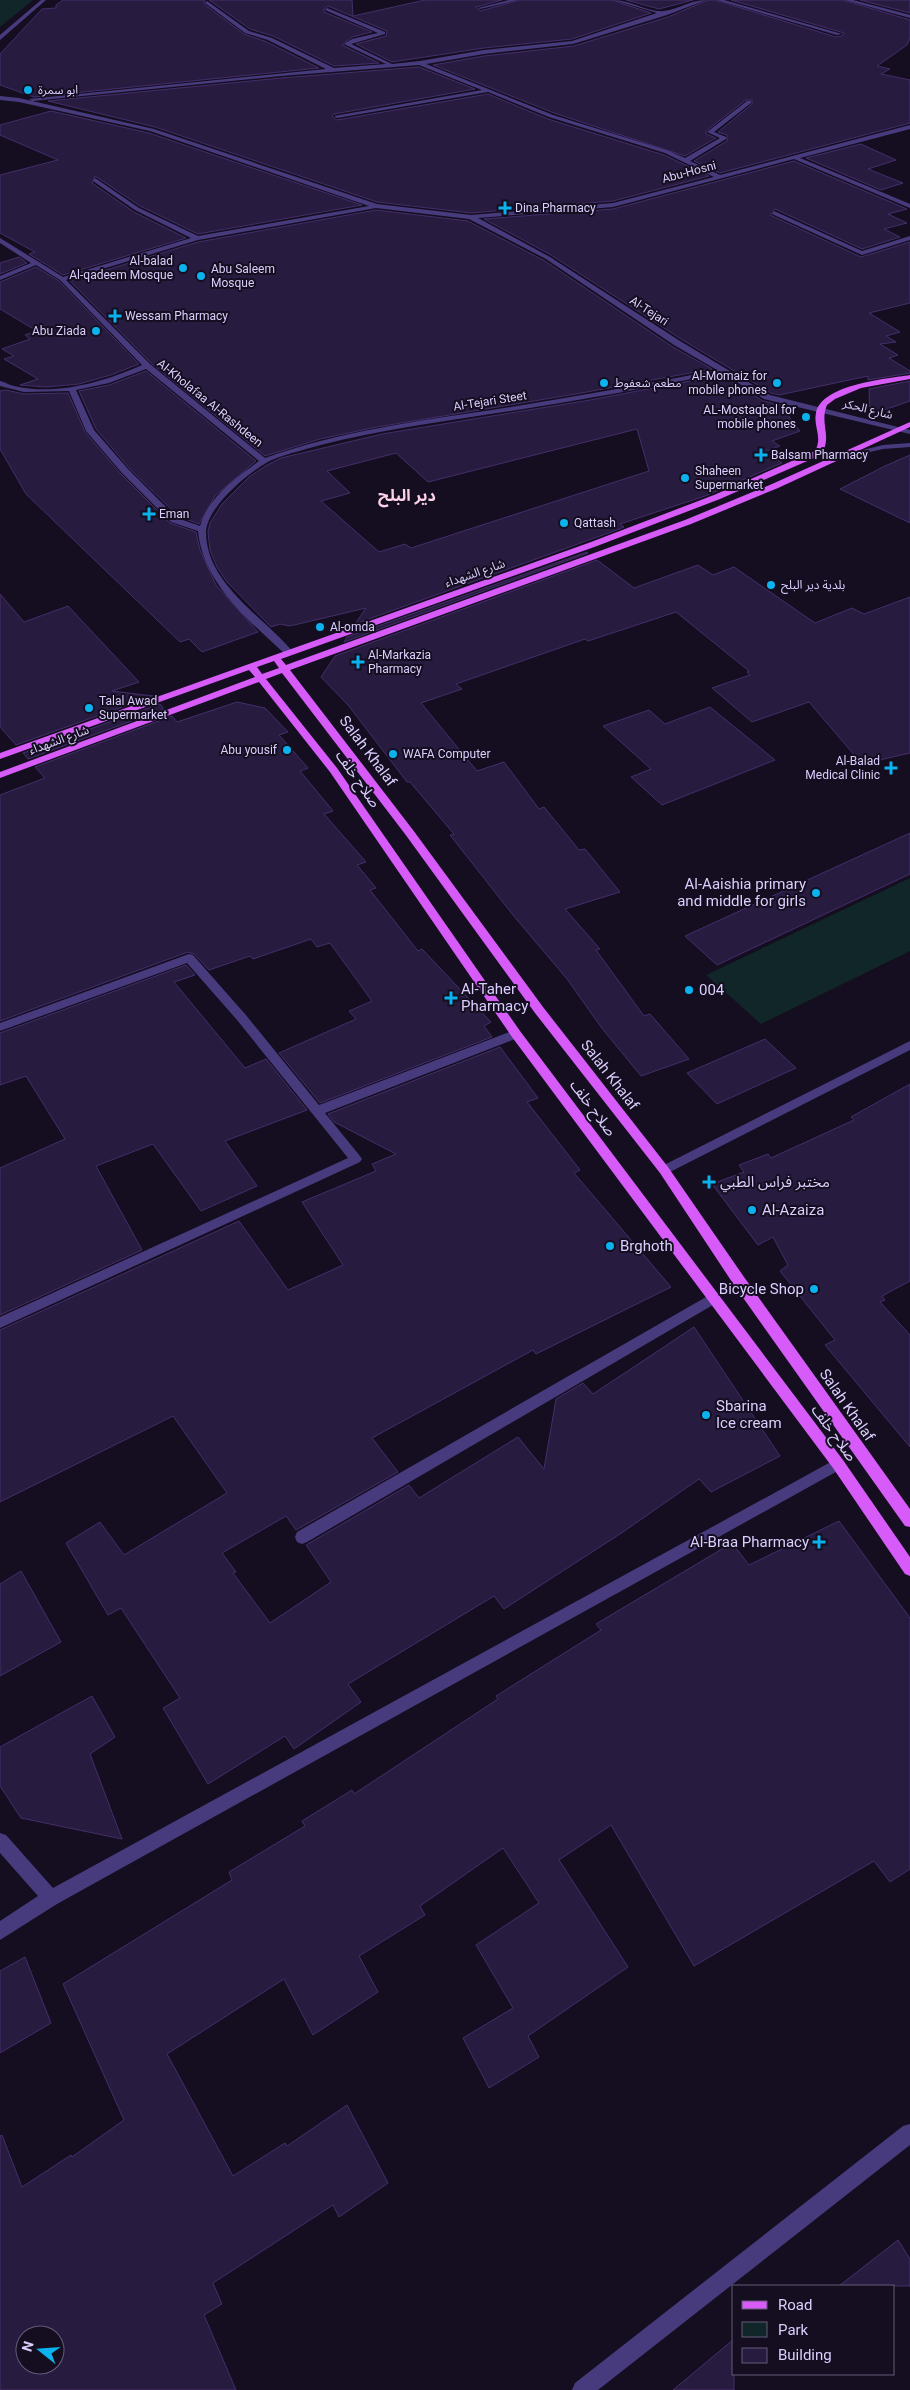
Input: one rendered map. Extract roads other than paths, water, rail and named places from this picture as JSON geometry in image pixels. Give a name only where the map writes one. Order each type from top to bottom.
[{"type":"main road","points":[[820,410],[829,399],[848,390],[910,377]]},
{"type":"main road","name":"شارع الشهداء","points":[[0,756],[603,540],[717,497],[818,453],[824,444],[824,434],[820,424],[820,410]]},
{"type":"main road","name":"شارع الشهداء","points":[[0,775],[688,522],[843,456],[910,424]]},
{"type":"main road","name":"Salah Khalaf","points":[[275,657],[409,832],[539,1010],[664,1170],[744,1289],[910,1521]]},
{"type":"main road","name":"صلاح خلف","points":[[251,666],[334,770],[516,1034],[838,1464],[910,1569]]},
{"type":"street","points":[[0,38],[44,0]]},
{"type":"street","points":[[480,8],[516,0]]},
{"type":"street","points":[[616,0],[664,14]]},
{"type":"street","points":[[19,100],[333,70],[420,64],[484,52],[572,42],[704,0]]},
{"type":"street","points":[[719,0],[839,34]]},
{"type":"street","points":[[847,0],[910,17]]},
{"type":"street","points":[[207,2],[247,32],[270,39],[333,70]]},
{"type":"street","points":[[327,9],[382,33],[354,40],[347,44],[392,66]]},
{"type":"street","points":[[420,64],[551,116],[667,152],[718,176]]},
{"type":"street","points":[[336,116],[486,90]]},
{"type":"street","points":[[0,98],[19,100],[152,130],[376,206],[471,217]]},
{"type":"street","points":[[685,161],[724,138],[710,132],[748,102]]},
{"type":"street","name":"Abu-Hosni","points":[[471,217],[613,205],[910,127]]},
{"type":"street","points":[[794,157],[910,206]]},
{"type":"street","points":[[95,180],[137,209],[197,238]]},
{"type":"street","points":[[62,279],[197,238],[376,206]]},
{"type":"street","points":[[774,213],[862,253],[910,238]]},
{"type":"street","name":"Al-Tejari","points":[[471,217],[548,258],[722,371],[767,397],[820,410]]},
{"type":"street","name":"Al-Kholafaa Al-Rashdeen","points":[[0,240],[62,279],[147,366],[264,461],[217,502],[208,513],[201,529]]},
{"type":"street","points":[[0,278],[36,263]]},
{"type":"street","points":[[0,383],[7,389],[41,391],[71,388],[117,379],[147,366]]},
{"type":"street","name":"Al-Tejari Steet","points":[[264,461],[294,449],[364,433],[640,388],[722,371]]},
{"type":"street","points":[[71,388],[90,431],[174,520],[201,529],[202,541],[208,558],[240,608],[288,652]]},
{"type":"street","name":"شارع الحكر","points":[[820,410],[910,432]]},
{"type":"street","points":[[843,456],[883,447],[910,445]]},
{"type":"street","points":[[0,1027],[189,958],[241,1017],[356,1159],[0,1323]]},
{"type":"street","points":[[317,1111],[516,1034]]},
{"type":"street","points":[[664,1170],[910,1045]]},
{"type":"street","points":[[302,1537],[713,1298]]},
{"type":"street","points":[[0,1931],[51,1898],[838,1464]]},
{"type":"street","points":[[0,1841],[51,1898]]},
{"type":"street","points":[[582,2390],[910,2133]]},
{"type":"place","name":"ابو سمرة","points":[[28,90]]},
{"type":"place","name":"Dina Pharmacy","points":[[505,208]]},
{"type":"place","name":"Al-balad Al-qadeem Mosque","points":[[183,268]]},
{"type":"place","name":"Abu Saleem Mosque","points":[[201,276]]},
{"type":"place","name":"Wessam Pharmacy","points":[[115,316]]},
{"type":"place","name":"Abu Ziada","points":[[96,331]]},
{"type":"place","name":"مطعم شعفوط","points":[[604,383]]},
{"type":"place","name":"Al-Momaiz for mobile phones","points":[[777,383]]},
{"type":"place","name":"AL-Mostaqbal for mobile phones","points":[[806,417]]},
{"type":"place","name":"Balsam Pharmacy","points":[[761,455]]},
{"type":"place","name":"Shaheen Supermarket","points":[[685,478]]},
{"type":"place","name":"Eman","points":[[149,514]]},
{"type":"place","name":"Qattash","points":[[564,523]]},
{"type":"place","name":"بلدية دير البلح","points":[[771,585]]},
{"type":"place","name":"Al-omda","points":[[320,627]]},
{"type":"place","name":"Al-Markazia Pharmacy","points":[[358,662]]},
{"type":"place","name":"Talal Awad Supermarket","points":[[89,708]]},
{"type":"place","name":"Abu yousif","points":[[287,750]]},
{"type":"place","name":"WAFA Computer","points":[[393,754]]},
{"type":"place","name":"Al-Balad Medical Clinic","points":[[891,768]]},
{"type":"place","name":"Al-Aaishia primary and middle for girls","points":[[816,893]]},
{"type":"place","name":"004","points":[[689,990]]},
{"type":"place","name":"Al-Taher Pharmacy","points":[[451,998]]},
{"type":"place","name":"مختبر فراس الطبي","points":[[709,1182]]},
{"type":"place","name":"Al-Azaiza","points":[[752,1210]]},
{"type":"place","name":"Brghoth","points":[[610,1246]]},
{"type":"place","name":"Bicycle Shop","points":[[814,1289]]},
{"type":"place","name":"Sbarina Ice cream","points":[[706,1415]]},
{"type":"place","name":"Al-Braa Pharmacy","points":[[819,1542]]},
{"type":"district","name":"دير البلح","points":[[407,495]]}]
